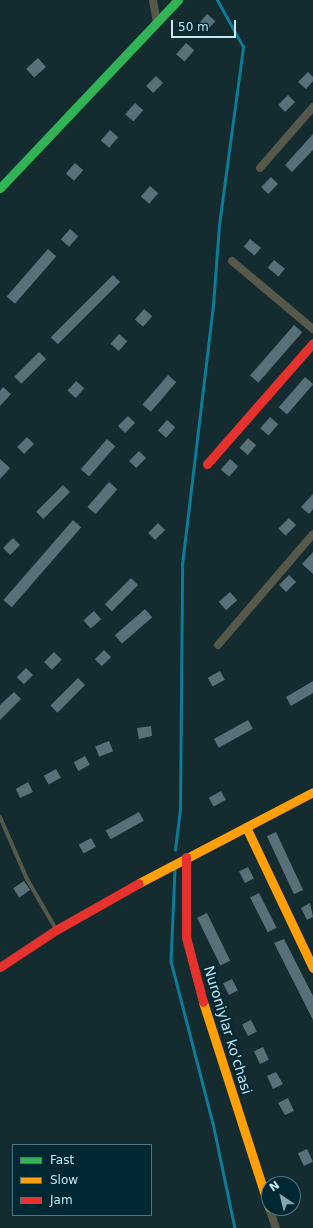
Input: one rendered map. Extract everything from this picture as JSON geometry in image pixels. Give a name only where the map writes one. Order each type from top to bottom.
[{"type":"street","points":[[153,0],[157,23]]},
{"type":"street","points":[[0,188],[178,0]]},
{"type":"street","points":[[260,168],[313,107]]},
{"type":"street","points":[[232,261],[313,329]]},
{"type":"street","points":[[207,464],[313,343]]},
{"type":"street","points":[[218,645],[313,534]]},
{"type":"street","points":[[0,967],[56,930],[186,857],[313,792]]},
{"type":"street","points":[[246,827],[313,968]]},
{"type":"street","name":"Nuroniylar ko'chasi","points":[[186,857],[186,937],[203,1001],[261,1182]]},
{"type":"street","name":"Nuroniylar ko'chasi","points":[[272,1216],[276,1228]]},
{"type":"lane","points":[[0,817],[27,879],[56,930]]},
{"type":"building","points":[[207,14],[215,21],[206,32],[198,25]]},
{"type":"building","points":[[186,43],[194,50],[184,62],[176,54]]},
{"type":"building","points":[[38,58],[46,67],[34,78],[26,69]]},
{"type":"building","points":[[308,72],[313,77],[313,81],[306,89],[298,82]]},
{"type":"building","points":[[156,76],[163,83],[153,93],[146,86]]},
{"type":"building","points":[[288,95],[295,102],[285,112],[278,105]]},
{"type":"building","points":[[135,103],[143,110],[133,122],[125,114]]},
{"type":"building","points":[[110,130],[118,137],[109,148],[101,141]]},
{"type":"building","points":[[313,134],[313,150],[292,172],[285,165]]},
{"type":"building","points":[[75,163],[83,170],[74,181],[66,174]]},
{"type":"building","points":[[271,177],[278,184],[268,194],[261,187]]},
{"type":"building","points":[[150,186],[158,193],[149,204],[141,197]]},
{"type":"building","points":[[70,229],[78,236],[69,247],[61,240]]},
{"type":"building","points":[[250,239],[261,248],[255,256],[244,247]]},
{"type":"building","points":[[48,249],[56,256],[15,304],[7,297]]},
{"type":"building","points":[[274,260],[285,269],[279,277],[268,268]]},
{"type":"building","points":[[113,275],[120,282],[58,344],[51,337]]},
{"type":"building","points":[[144,309],[152,316],[143,327],[135,320]]},
{"type":"building","points":[[294,325],[302,332],[258,383],[250,376]]},
{"type":"building","points":[[119,334],[127,341],[119,351],[110,344]]},
{"type":"building","points":[[39,352],[46,359],[21,384],[14,377]]},
{"type":"building","points":[[168,375],[176,382],[151,412],[142,404]]},
{"type":"building","points":[[305,377],[313,385],[287,414],[279,407]]},
{"type":"building","points":[[76,381],[84,388],[76,398],[67,391]]},
{"type":"building","points":[[3,387],[11,394],[0,406],[0,391]]},
{"type":"building","points":[[128,416],[135,423],[125,433],[118,426]]},
{"type":"building","points":[[270,417],[278,424],[268,436],[260,428]]},
{"type":"building","points":[[167,420],[175,427],[166,438],[158,431]]},
{"type":"building","points":[[27,437],[34,444],[24,454],[17,447]]},
{"type":"building","points":[[248,438],[256,445],[248,455],[239,448]]},
{"type":"building","points":[[107,439],[115,446],[89,476],[81,469]]},
{"type":"building","points":[[139,451],[146,458],[136,468],[129,461]]},
{"type":"building","points":[[0,459],[10,468],[0,479]]},
{"type":"building","points":[[230,459],[238,466],[229,477],[221,470]]},
{"type":"building","points":[[109,482],[117,489],[96,514],[87,507]]},
{"type":"building","points":[[63,485],[70,492],[43,519],[36,512]]},
{"type":"building","points":[[313,494],[313,509],[309,514],[301,507]]},
{"type":"building","points":[[289,518],[296,525],[285,536],[278,529]]},
{"type":"building","points":[[73,520],[81,527],[12,607],[3,600]]},
{"type":"building","points":[[158,523],[165,530],[155,540],[148,533]]},
{"type":"building","points":[[13,538],[20,545],[10,555],[3,548]]},
{"type":"building","points":[[313,552],[313,574],[302,564]]},
{"type":"building","points":[[289,575],[296,582],[286,592],[279,585]]},
{"type":"building","points":[[131,578],[138,585],[112,611],[105,604]]},
{"type":"building","points":[[230,592],[237,600],[226,610],[219,602]]},
{"type":"building","points":[[145,609],[152,617],[122,644],[115,635]]},
{"type":"building","points":[[94,611],[101,619],[91,628],[83,620]]},
{"type":"building","points":[[104,650],[111,657],[102,666],[95,659]]},
{"type":"building","points":[[54,652],[62,660],[52,670],[44,662]]},
{"type":"building","points":[[26,668],[33,675],[24,684],[17,677]]},
{"type":"building","points":[[220,671],[225,680],[213,687],[208,678]]},
{"type":"building","points":[[78,678],[85,685],[57,713],[50,706]]},
{"type":"building","points":[[313,681],[313,693],[291,706],[286,697]]},
{"type":"building","points":[[14,692],[21,699],[0,720],[0,705]]},
{"type":"building","points":[[248,720],[253,729],[219,748],[214,739]]},
{"type":"building","points":[[151,726],[152,736],[139,739],[137,728]]},
{"type":"building","points":[[109,741],[113,751],[99,757],[95,747]]},
{"type":"building","points":[[85,756],[90,765],[78,771],[74,762]]},
{"type":"building","points":[[56,769],[61,778],[49,785],[44,776]]},
{"type":"building","points":[[28,782],[33,792],[20,798],[16,789]]},
{"type":"building","points":[[221,791],[226,800],[214,807],[209,798]]},
{"type":"building","points":[[139,812],[144,821],[111,839],[106,830]]},
{"type":"building","points":[[276,832],[303,890],[294,894],[267,836]]},
{"type":"building","points":[[91,838],[96,847],[84,854],[79,845]]},
{"type":"building","points":[[248,867],[254,879],[245,883],[239,872]]},
{"type":"building","points":[[24,881],[30,890],[19,897],[13,888]]},
{"type":"building","points":[[259,893],[277,928],[268,932],[250,898]]},
{"type":"building","points":[[310,903],[313,917],[307,920],[301,908]]},
{"type":"building","points":[[207,913],[230,961],[220,965],[197,918]]},
{"type":"building","points":[[284,939],[313,996],[313,1020],[274,943]]},
{"type":"building","points":[[232,979],[238,991],[229,995],[223,984]]},
{"type":"building","points":[[251,1020],[257,1032],[248,1036],[242,1025]]},
{"type":"building","points":[[263,1047],[269,1060],[260,1064],[254,1051]]},
{"type":"building","points":[[276,1072],[283,1084],[273,1089],[267,1076]]},
{"type":"building","points":[[288,1098],[294,1111],[285,1115],[278,1103]]},
{"type":"building","points":[[307,1149],[313,1162],[304,1166],[298,1153]]},
{"type":"waterway","points":[[175,850],[180,809],[182,565],[213,305],[219,225],[243,47],[217,0]]},
{"type":"waterway","points":[[175,870],[171,961],[213,1123],[235,1228]]},
{"type":"traffic: fast","points":[[0,188],[178,0]]},
{"type":"traffic: slow","points":[[139,883],[313,792]]},
{"type":"traffic: slow","points":[[246,827],[313,968]]},
{"type":"traffic: slow","points":[[203,1002],[261,1182]]},
{"type":"traffic: jam","points":[[207,464],[313,343]]},
{"type":"traffic: jam","points":[[186,857],[186,937],[203,1002]]},
{"type":"traffic: jam","points":[[0,967],[56,930],[139,883]]}]
